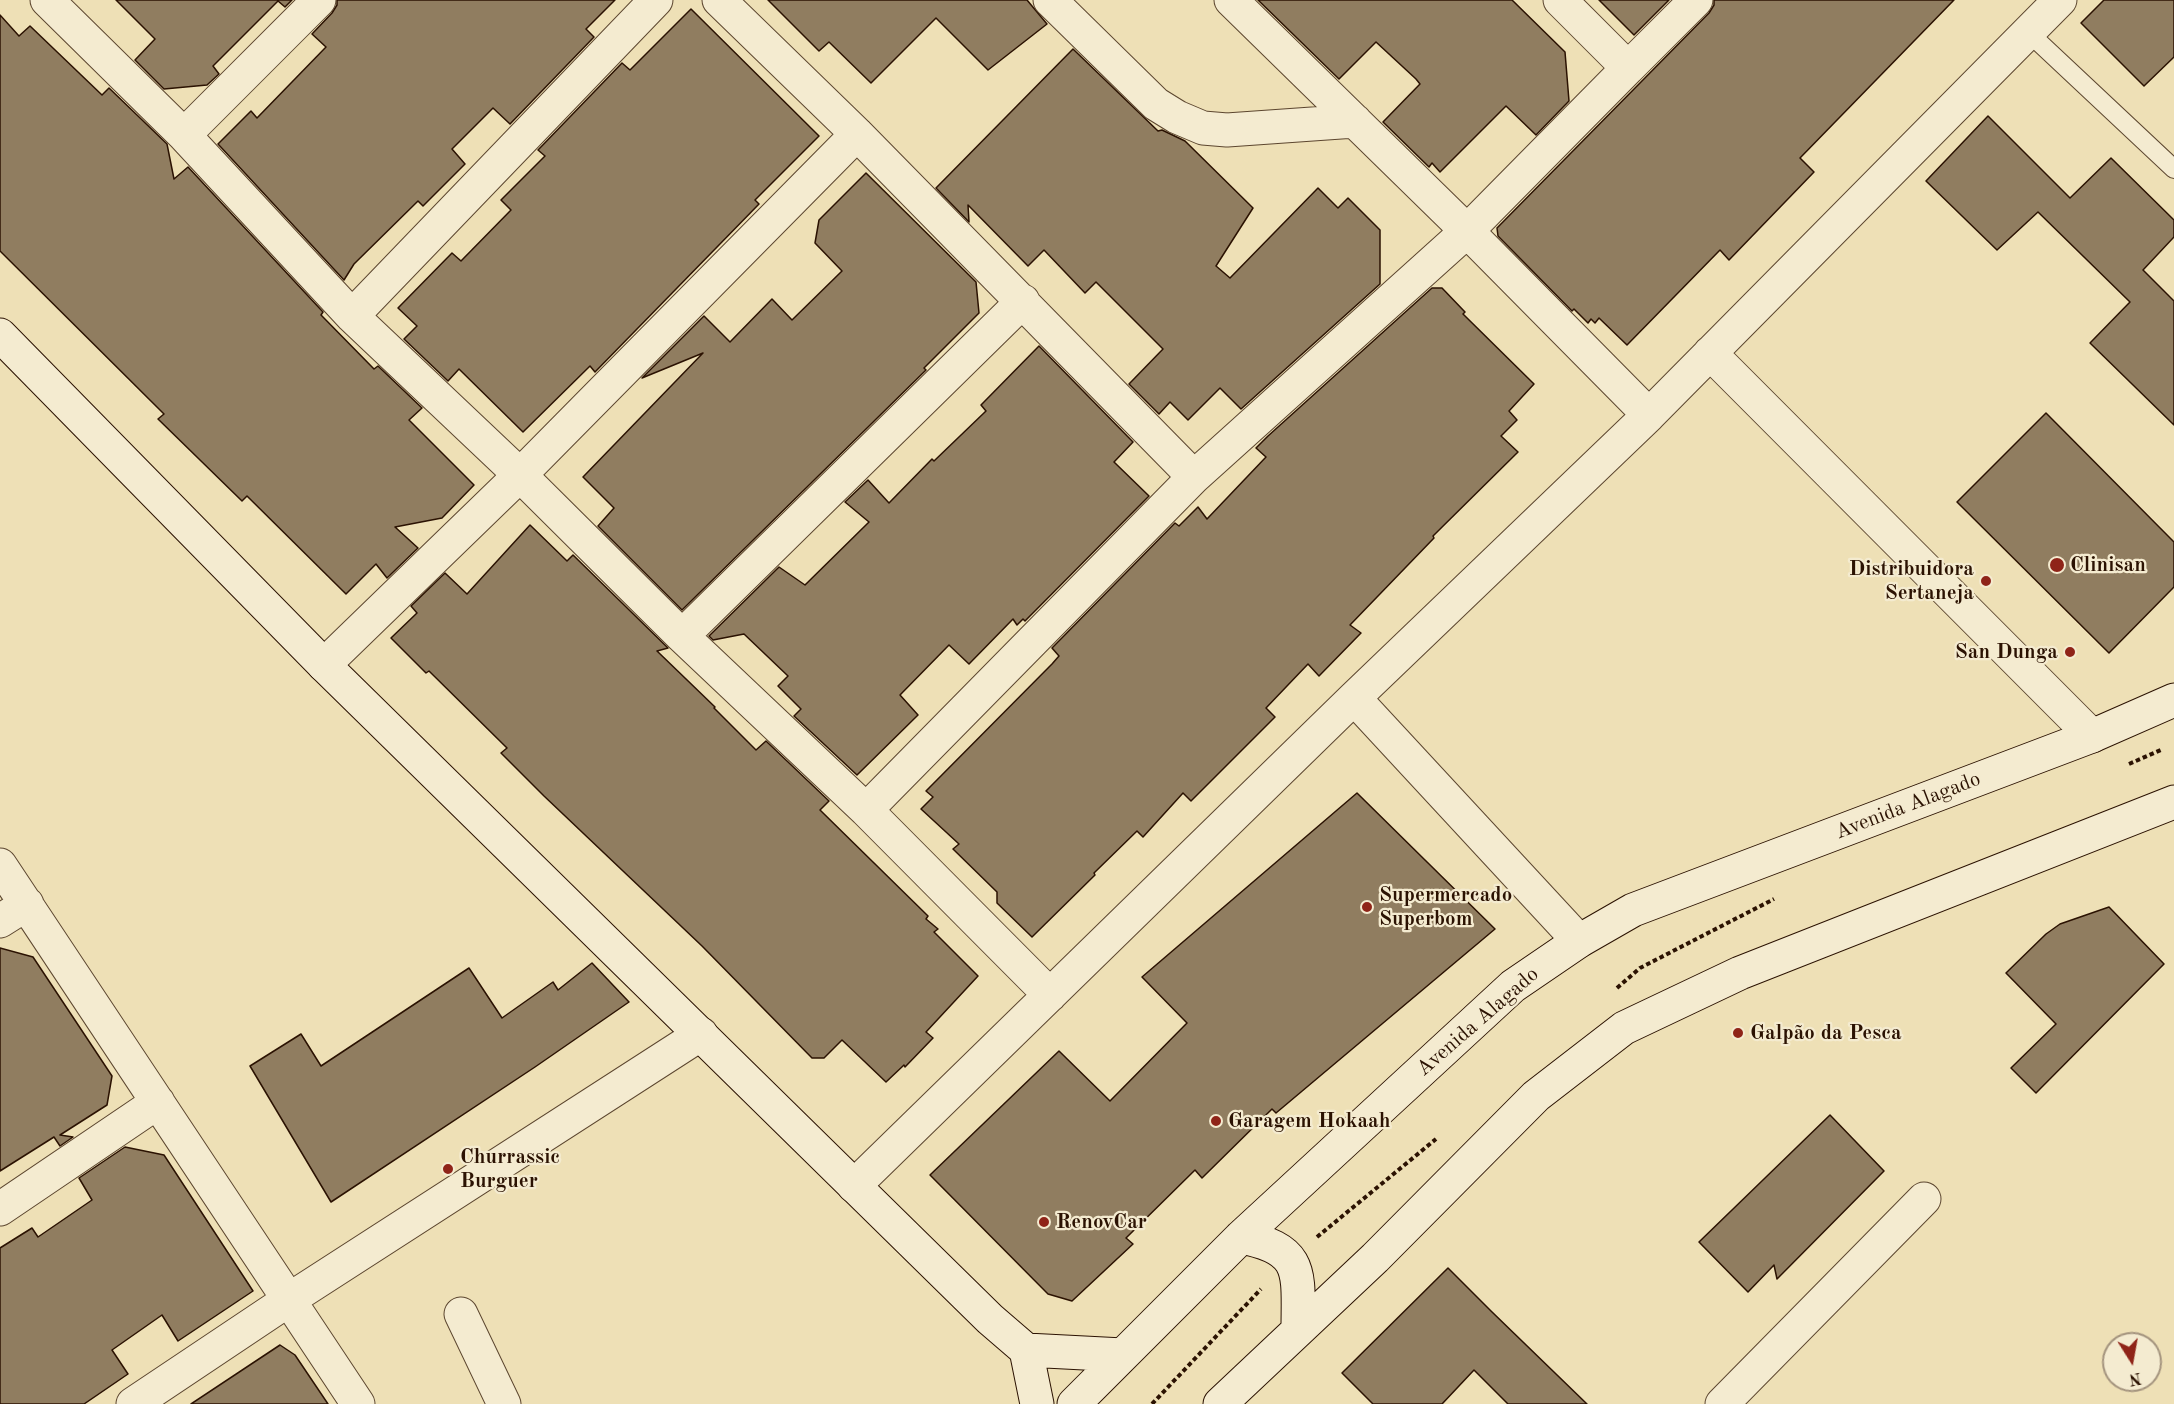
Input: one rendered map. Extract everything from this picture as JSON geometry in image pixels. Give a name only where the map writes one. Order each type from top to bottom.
[{"type":"street","points":[[47,0],[184,135],[352,316],[520,475],[681,636],[866,810],[1050,994]]},
{"type":"street","points":[[184,135],[319,0]]},
{"type":"street","points":[[352,316],[656,0]]},
{"type":"street","points":[[718,0],[857,134],[1194,477]]},
{"type":"street","points":[[1050,0],[1156,104],[1177,117],[1203,128],[1227,130],[1355,122]]},
{"type":"street","points":[[1231,0],[1467,231],[1649,415]]},
{"type":"street","points":[[1560,0],[1628,69]]},
{"type":"street","points":[[866,810],[1194,477],[1467,231],[1696,0]]},
{"type":"street","points":[[854,1186],[1354,698],[1649,415],[2060,0]]},
{"type":"street","points":[[324,665],[520,475],[857,134]]},
{"type":"street","points":[[681,636],[1023,302]]},
{"type":"street","points":[[1,337],[324,665],[990,1319],[1026,1350],[1037,1404]]},
{"type":"street","points":[[1710,353],[2092,736]]},
{"type":"street","points":[[1354,698],[1579,941]]},
{"type":"street","name":"Avenida Alagado","points":[[1074,1404],[1241,1237],[1513,986],[1579,941],[1633,909],[2092,736],[2174,700]]},
{"type":"street","points":[[1220,1404],[1375,1258],[1536,1096],[1624,1028],[1740,973],[2174,802]]},
{"type":"street","points":[[0,866],[13,913],[158,1102],[358,1404]]},
{"type":"street","points":[[133,1404],[290,1299],[701,1034]]},
{"type":"street","points":[[0,1209],[158,1102]]},
{"type":"street","points":[[1722,1404],[1924,1199]]},
{"type":"street","points":[[1241,1237],[1264,1241],[1278,1247],[1290,1259],[1297,1276],[1298,1329]]},
{"type":"street","points":[[461,1314],[504,1404]]},
{"type":"street","points":[[1026,1350],[1123,1355]]},
{"type":"lane","points":[[2028,32],[2174,169]]},
{"type":"building","points":[[116,0],[292,0],[285,7],[278,1],[213,66],[219,74],[207,85],[164,89],[135,60],[155,39]]},
{"type":"building","points":[[337,0],[615,0],[586,29],[594,37],[510,124],[493,108],[452,149],[465,164],[423,206],[418,201],[354,264],[344,280],[218,144],[251,111],[257,118],[326,47],[312,34],[332,13]]},
{"type":"building","points":[[768,0],[1027,0],[1047,24],[988,70],[936,18],[871,83],[829,42],[819,51]]},
{"type":"building","points":[[1258,0],[1512,0],[1565,52],[1569,101],[1536,135],[1506,106],[1440,172],[1432,163],[1429,167],[1383,122],[1420,84],[1416,79],[1376,42],[1339,79]]},
{"type":"building","points":[[1599,0],[1669,0],[1634,35]]},
{"type":"building","points":[[1714,0],[1954,0],[1800,158],[1814,172],[1729,260],[1720,250],[1627,345],[1599,318],[1595,323],[1591,319],[1588,323],[1574,309],[1572,311],[1498,236],[1497,228],[1709,13]]},
{"type":"building","points":[[2104,0],[2174,0],[2174,57],[2144,86],[2081,23]]},
{"type":"building","points":[[691,9],[819,136],[755,200],[759,204],[595,372],[590,366],[523,432],[459,369],[448,381],[404,339],[417,326],[398,308],[452,253],[461,261],[511,210],[501,200],[545,156],[538,150],[622,63],[630,70]]},
{"type":"building","points":[[0,15],[19,36],[30,26],[102,95],[109,88],[167,144],[174,179],[188,167],[323,312],[321,315],[374,369],[378,366],[422,408],[409,420],[474,485],[442,518],[395,527],[418,548],[387,578],[376,564],[346,594],[247,496],[242,501],[158,419],[164,414],[0,251]]},
{"type":"building","points":[[1073,49],[1158,131],[1162,130],[1185,141],[1253,208],[1216,266],[1230,278],[1318,188],[1338,208],[1348,198],[1380,230],[1380,284],[1241,409],[1220,388],[1188,420],[1170,402],[1159,414],[1129,384],[1163,349],[1096,282],[1085,293],[1044,250],[1028,266],[968,205],[969,222],[936,188]]},
{"type":"building","points":[[1988,116],[2070,198],[2111,158],[2174,220],[2174,237],[2143,270],[2174,301],[2174,425],[2090,343],[2130,302],[2038,212],[1997,250],[1926,181]]},
{"type":"building","points":[[866,173],[976,282],[979,313],[924,368],[926,370],[682,610],[598,526],[614,508],[583,477],[703,353],[642,378],[704,316],[730,342],[772,299],[792,320],[842,271],[815,243],[819,220]]},
{"type":"building","points":[[1432,288],[1442,288],[1465,312],[1463,314],[1534,384],[1509,411],[1517,420],[1501,436],[1518,452],[1433,536],[1434,538],[1350,625],[1361,633],[1319,676],[1308,664],[1266,708],[1275,717],[1191,801],[1183,793],[1143,837],[1137,831],[1032,937],[997,903],[997,892],[953,849],[959,844],[921,809],[933,797],[926,791],[1052,664],[1059,656],[1052,648],[1175,523],[1179,526],[1198,507],[1207,519],[1266,457],[1256,448]]},
{"type":"building","points":[[1039,346],[1133,442],[1114,462],[1149,496],[1025,621],[1023,619],[1017,625],[1013,619],[969,664],[949,645],[900,695],[918,715],[857,775],[794,716],[801,709],[778,686],[788,676],[744,634],[713,640],[709,636],[779,567],[805,585],[869,522],[845,502],[868,480],[889,503],[932,459],[934,461],[986,411],[981,405]]},
{"type":"building","points":[[2046,413],[2174,542],[2174,587],[2109,653],[1957,502]]},
{"type":"building","points":[[530,525],[567,561],[573,555],[668,648],[657,651],[756,750],[766,741],[829,801],[820,810],[928,916],[926,919],[938,929],[934,932],[978,976],[926,1032],[933,1038],[905,1067],[904,1065],[886,1082],[842,1040],[824,1058],[812,1058],[702,946],[501,753],[507,748],[429,671],[426,673],[391,638],[417,613],[411,606],[445,573],[467,594]]},
{"type":"building","points":[[1357,793],[1495,929],[1276,1113],[1272,1109],[1202,1178],[1195,1170],[1126,1238],[1133,1244],[1072,1301],[1048,1294],[930,1175],[1059,1051],[1110,1101],[1187,1023],[1142,977]]},
{"type":"building","points":[[2109,907],[2164,964],[2036,1093],[2011,1068],[2056,1024],[2006,973],[2046,934],[2060,924]]},
{"type":"building","points":[[0,948],[33,957],[112,1076],[107,1105],[60,1135],[73,1137],[60,1146],[54,1137],[0,1171]]},
{"type":"building","points":[[592,963],[629,1002],[331,1202],[250,1066],[301,1034],[321,1066],[469,968],[502,1018],[553,982],[558,990]]},
{"type":"building","points":[[1830,1115],[1884,1171],[1777,1279],[1774,1265],[1748,1292],[1699,1242]]},
{"type":"building","points":[[125,1147],[164,1155],[253,1291],[178,1341],[162,1315],[112,1350],[128,1374],[84,1404],[0,1404],[0,1248],[32,1228],[38,1237],[92,1200],[79,1178]]},
{"type":"building","points":[[1448,1268],[1587,1404],[1508,1404],[1474,1370],[1442,1404],[1373,1404],[1342,1373]]},
{"type":"building","points":[[280,1345],[295,1355],[328,1404],[191,1404]]},
{"type":"place","name":"Clinisan","points":[[2057,565]]},
{"type":"place","name":"Distribuidora Sertaneja","points":[[1986,581]]},
{"type":"place","name":"San Dunga","points":[[2070,652]]},
{"type":"place","name":"Supermercado Superbom","points":[[1367,907]]},
{"type":"place","name":"Galpão da Pesca","points":[[1738,1033]]},
{"type":"place","name":"Garagem Hokaah","points":[[1216,1121]]},
{"type":"place","name":"Churrassic Burguer","points":[[448,1169]]},
{"type":"place","name":"RenovCar","points":[[1044,1222]]}]
